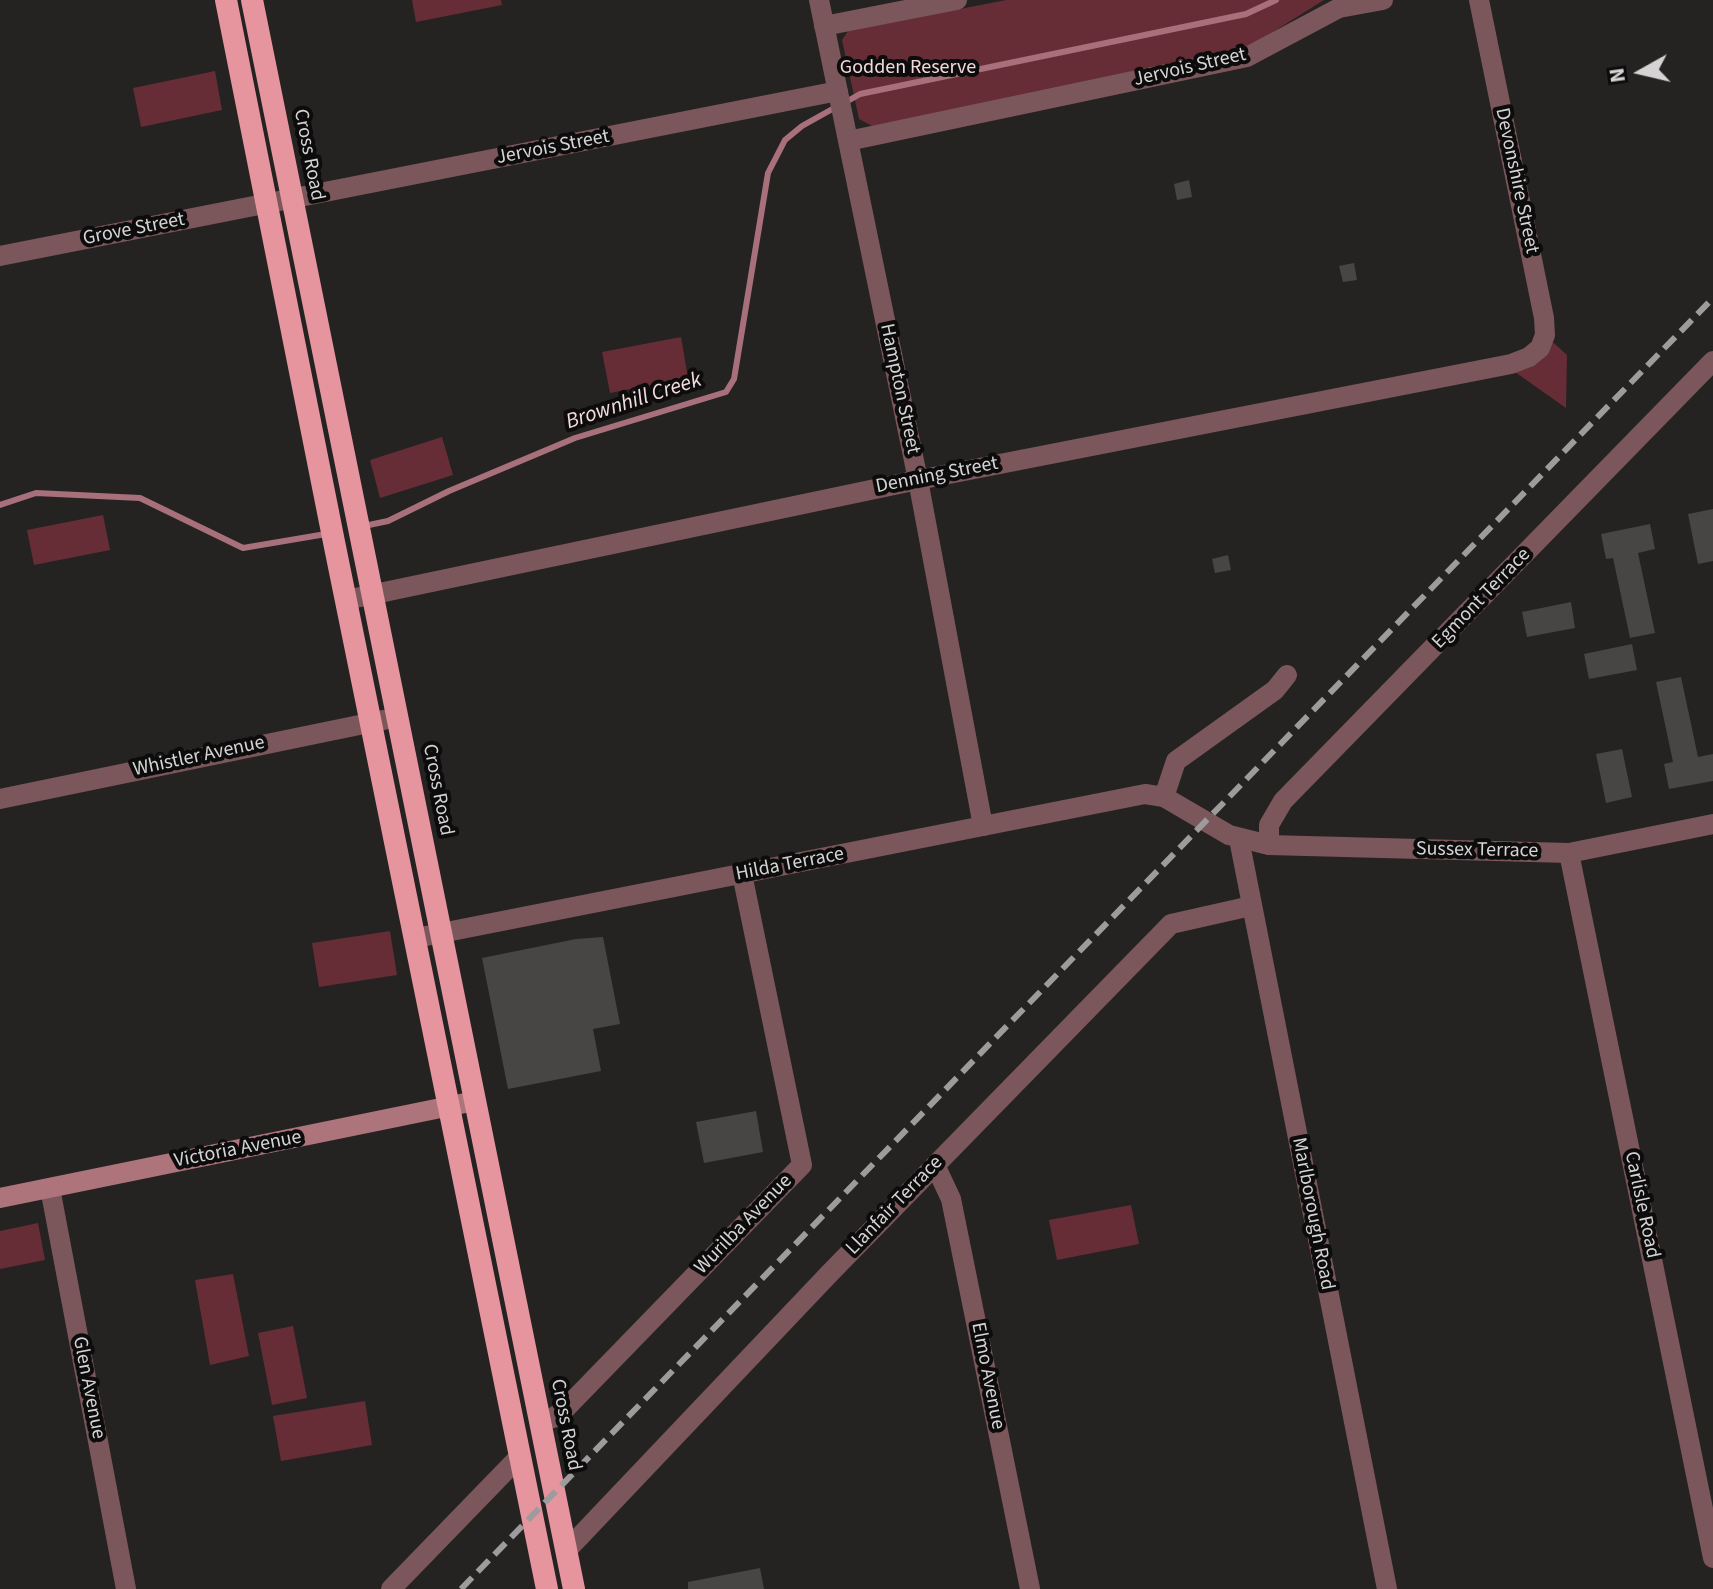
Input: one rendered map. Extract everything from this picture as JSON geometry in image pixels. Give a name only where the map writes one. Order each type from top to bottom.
[{"type":"highway","points":[[226,0],[547,1589]]},
{"type":"highway","name":"Cross Road","points":[[252,0],[574,1589]]},
{"type":"main road","name":"Victoria Avenue","points":[[0,1198],[475,1101]]},
{"type":"street","name":"Hampton Street","points":[[819,0],[918,480],[983,826]]},
{"type":"street","points":[[824,26],[957,0]]},
{"type":"street","name":"Jervois Street","points":[[848,141],[1247,57],[1339,8],[1383,0]]},
{"type":"street","name":"Devonshire Street","points":[[1479,0],[1544,318],[1545,335],[1540,348],[1529,357]]},
{"type":"street","name":"Jervois Street","points":[[268,205],[840,100]]},
{"type":"street","name":"Grove Street","points":[[0,256],[268,205]]},
{"type":"street","name":"Denning Street","points":[[346,600],[918,480],[1511,364],[1529,357]]},
{"type":"street","name":"Egmont Terrace","points":[[1269,845],[1269,825],[1283,801],[1713,361]]},
{"type":"street","points":[[1164,797],[1176,761],[1275,690],[1287,675]]},
{"type":"street","name":"Whistler Avenue","points":[[0,799],[398,717]]},
{"type":"street","name":"Hilda Terrace","points":[[416,938],[1127,796],[1145,794],[1164,797],[1239,839]]},
{"type":"street","name":"Sussex Terrace","points":[[1239,839],[1269,845],[1569,853],[1713,824]]},
{"type":"street","name":"Marlborough Road","points":[[1239,839],[1387,1589]]},
{"type":"street","name":"Carlisle Road","points":[[1569,853],[1713,1558]]},
{"type":"street","name":"Wurilba Avenue","points":[[540,1421],[553,1418],[566,1408],[802,1165],[742,874]]},
{"type":"street","name":"Llanfair Terrace","points":[[566,1551],[935,1165],[1171,924],[1251,906]]},
{"type":"street","name":"Elmo Avenue","points":[[935,1165],[951,1199],[1030,1589]]},
{"type":"street","name":"Glen Avenue","points":[[50,1188],[126,1589]]},
{"type":"street","points":[[391,1589],[520,1456]]},
{"type":"green space","points":[[412,0],[501,0],[502,5],[416,22]]},
{"type":"green space","name":"Godden Reserve","points":[[1006,0],[1324,0],[1241,52],[872,126],[859,119],[842,40],[848,31]]},
{"type":"green space","points":[[215,71],[222,110],[141,127],[133,88]]},
{"type":"green space","points":[[1545,335],[1567,355],[1566,408],[1505,365]]},
{"type":"green space","points":[[681,337],[688,378],[610,393],[602,352]]},
{"type":"green space","points":[[442,437],[453,475],[380,498],[370,460]]},
{"type":"green space","points":[[103,515],[110,550],[34,565],[27,530]]},
{"type":"green space","points":[[390,931],[397,975],[319,987],[312,943]]},
{"type":"green space","points":[[1131,1205],[1139,1244],[1057,1260],[1049,1220]]},
{"type":"green space","points":[[38,1223],[45,1260],[0,1269],[0,1231]]},
{"type":"green space","points":[[233,1274],[249,1356],[210,1365],[195,1280]]},
{"type":"green space","points":[[293,1326],[307,1398],[272,1405],[258,1333]]},
{"type":"green space","points":[[365,1401],[372,1445],[281,1461],[273,1416]]},
{"type":"building","points":[[1189,180],[1192,197],[1177,200],[1174,184]]},
{"type":"building","points":[[1354,263],[1357,280],[1343,282],[1339,266]]},
{"type":"building","points":[[1713,509],[1713,561],[1698,564],[1688,514]]},
{"type":"building","points":[[1650,524],[1655,549],[1638,553],[1655,633],[1630,638],[1613,558],[1606,559],[1601,534]]},
{"type":"building","points":[[1228,555],[1231,570],[1215,573],[1212,559]]},
{"type":"building","points":[[1571,602],[1575,628],[1527,637],[1522,612]]},
{"type":"building","points":[[1632,644],[1637,670],[1589,679],[1584,654]]},
{"type":"building","points":[[1681,677],[1698,757],[1713,754],[1713,781],[1669,789],[1664,764],[1673,762],[1656,682]]},
{"type":"building","points":[[1622,749],[1632,797],[1606,803],[1596,754]]},
{"type":"building","points":[[603,937],[620,1024],[593,1029],[601,1071],[508,1089],[482,958],[576,939]]},
{"type":"building","points":[[756,1111],[763,1152],[704,1163],[696,1122]]},
{"type":"building","points":[[760,1568],[764,1589],[688,1589],[688,1582]]},
{"type":"waterway","name":"Brownhill Creek","points":[[846,102],[860,94],[1246,14],[1276,0]]},
{"type":"waterway","name":"Brownhill Creek","points":[[364,526],[388,521],[449,491],[575,438],[726,392],[734,379],[768,173],[785,140],[802,126],[836,107]]},
{"type":"waterway","name":"Brownhill Creek","points":[[0,505],[36,493],[140,498],[243,548],[326,534]]},
{"type":"railway","points":[[461,1589],[1713,298]]}]
